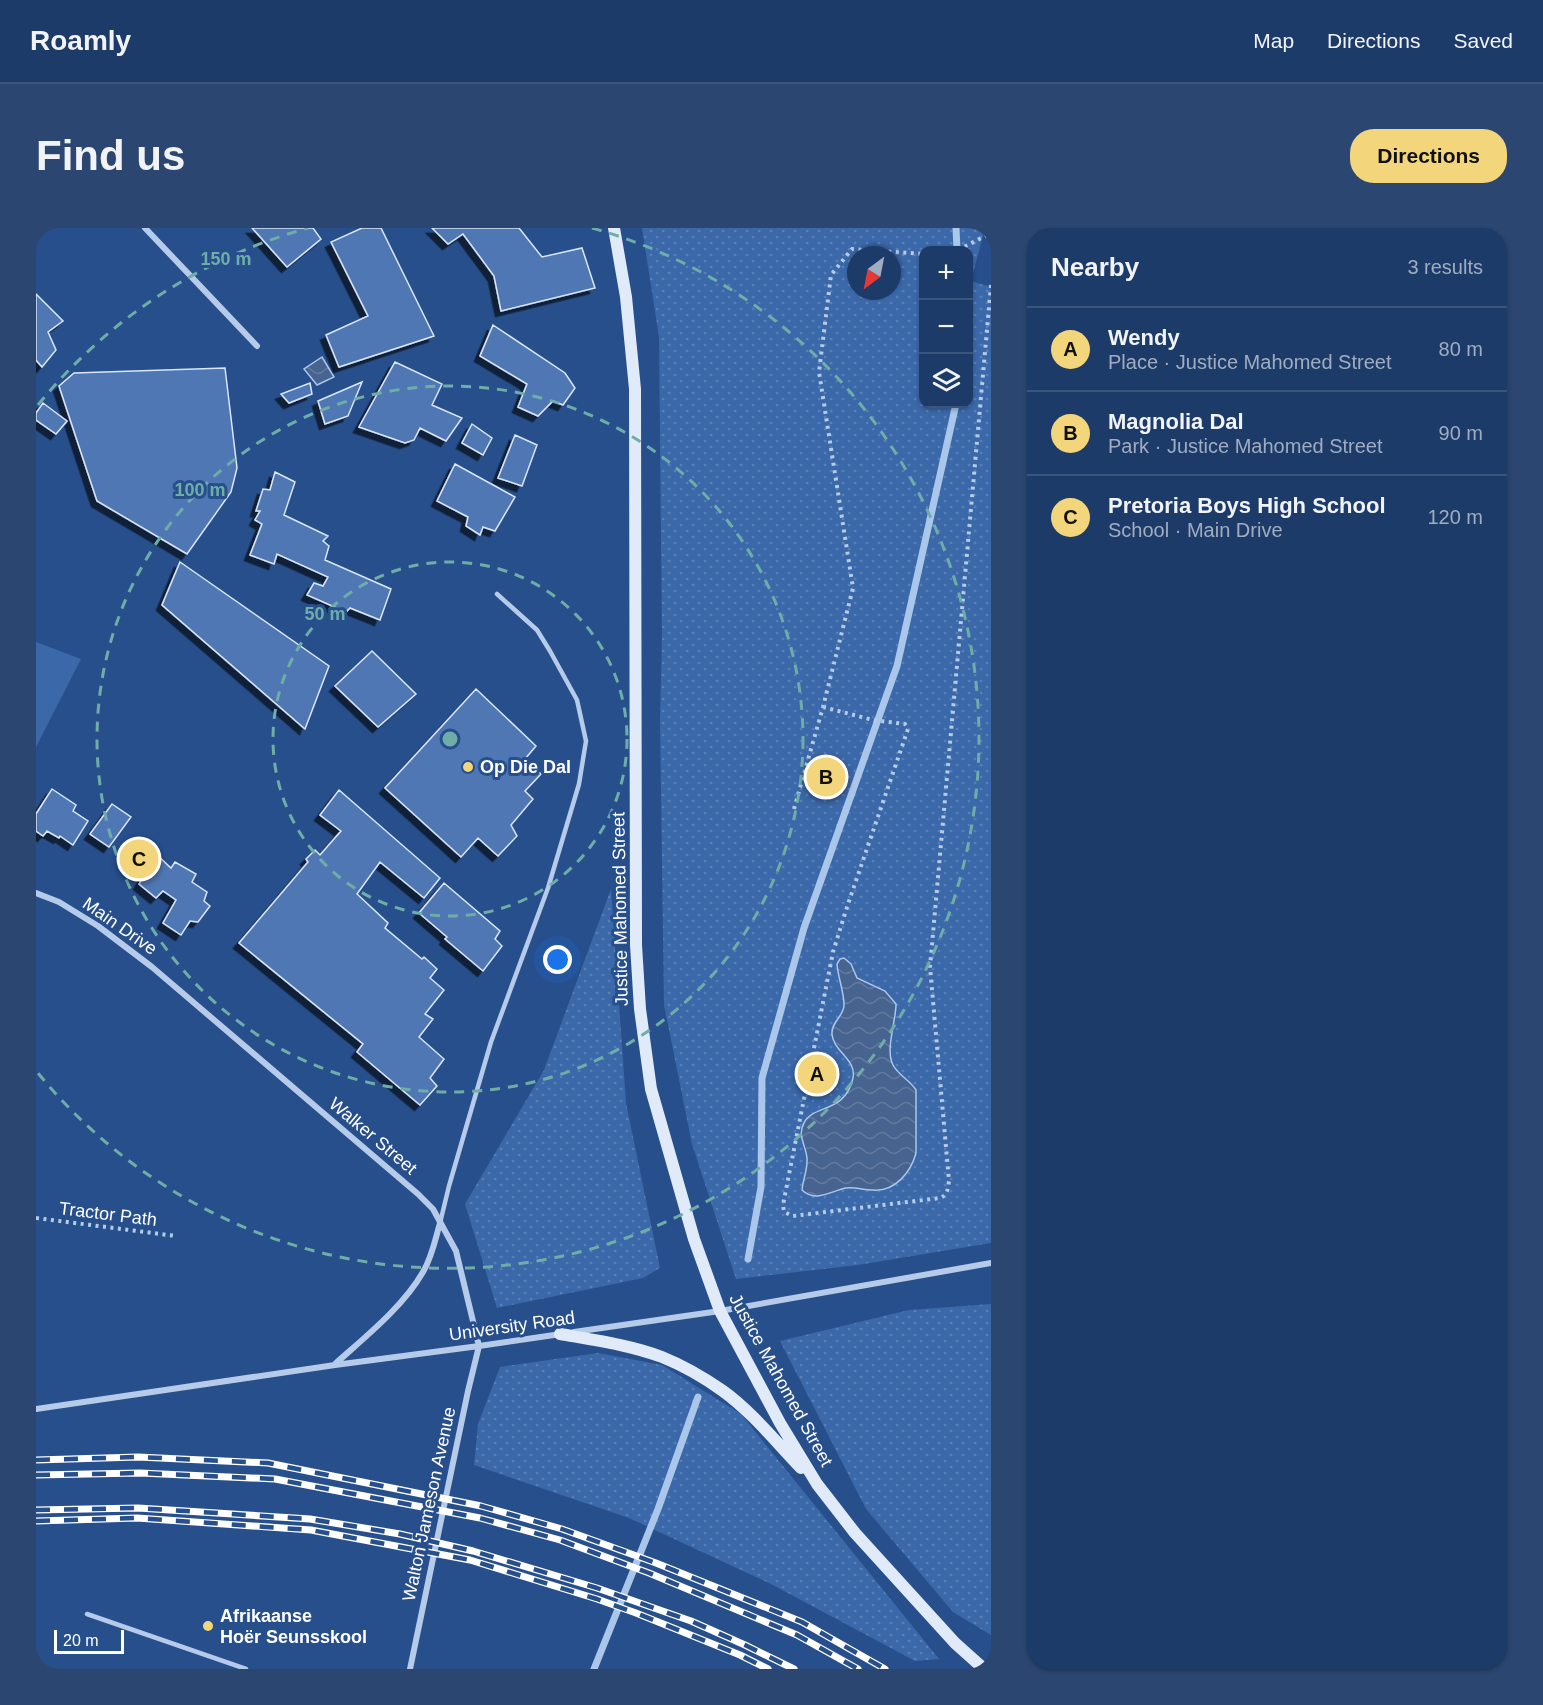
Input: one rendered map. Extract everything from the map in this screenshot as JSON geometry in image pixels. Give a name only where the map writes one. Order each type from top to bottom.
[{"type":"main road","name":"Justice Mahomed Street","points":[[614,228],[626,297],[635,388],[636,945],[640,1009],[651,1089],[694,1239],[720,1311],[780,1423],[817,1484],[855,1533],[955,1643],[984,1669]]},
{"type":"main road","points":[[560,1334],[616,1344],[663,1358],[690,1371],[723,1391],[747,1412],[817,1484]]},
{"type":"street","points":[[145,228],[256,346]]},
{"type":"street","name":"Main Drive","points":[[36,893],[59,902],[98,926],[183,992]]},
{"type":"street","name":"Walker Street","points":[[183,992],[433,1209],[456,1251],[479,1346]]},
{"type":"street","points":[[335,1365],[385,1318],[423,1273],[440,1223]]},
{"type":"street","name":"University Road","points":[[36,1409],[720,1311],[991,1263]]},
{"type":"street","name":"Walton Jameson Avenue","points":[[410,1669],[479,1346]]},
{"type":"lane","points":[[440,1223],[491,1042],[548,888],[579,784],[586,741],[577,700],[550,651],[537,630],[497,594]]},
{"type":"lane","points":[[87,1614],[246,1669]]},
{"type":"path","points":[[966,246],[991,234]]},
{"type":"path","points":[[794,809],[853,588],[819,372],[831,275],[852,249],[919,254]]},
{"type":"path","points":[[823,707],[873,720],[905,724],[908,729],[833,952],[783,1205],[784,1212],[792,1216],[940,1198],[948,1189],[945,1127],[930,967],[991,285]]},
{"type":"path","name":"Tractor Path","points":[[36,1218],[176,1236]]},
{"type":"shaded area","points":[[642,228],[985,228],[973,273],[973,246],[919,246],[919,408],[973,408],[973,282],[991,287],[991,1243],[858,1265],[736,1279],[692,1144],[664,1005],[660,720],[662,637],[659,337]]},
{"type":"shaded area","points":[[36,642],[81,659],[36,747]]},
{"type":"shaded area","points":[[611,889],[626,1103],[660,1268],[643,1278],[497,1308],[465,1204],[544,1070]]},
{"type":"shaded area","points":[[991,1304],[991,1635],[953,1612],[866,1509],[780,1341],[909,1310]]},
{"type":"shaded area","points":[[598,1353],[662,1365],[741,1414],[939,1659],[915,1661],[771,1584],[629,1518],[474,1465],[478,1424],[500,1367]]},
{"type":"water","points":[[322,357],[334,377],[317,385],[304,369]]},
{"type":"water","points":[[844,958],[851,964],[857,978],[885,991],[896,1004],[890,1052],[895,1069],[916,1090],[916,1153],[906,1174],[888,1188],[873,1190],[846,1188],[812,1196],[802,1190],[807,1162],[802,1127],[808,1117],[843,1098],[853,1078],[852,1066],[836,1046],[832,1034],[833,1026],[844,1005],[837,964],[840,959]]},
{"type":"building","points":[[252,228],[313,228],[321,239],[287,267]]},
{"type":"building","points":[[362,228],[381,228],[434,336],[339,367],[326,335],[368,316],[331,242]]},
{"type":"building","points":[[432,228],[519,228],[542,257],[582,248],[595,288],[501,311],[494,276],[463,234],[448,244]]},
{"type":"building","points":[[36,294],[63,321],[48,332],[56,350],[42,367],[36,360]]},
{"type":"building","points":[[493,325],[565,373],[575,388],[563,405],[553,401],[538,416],[518,407],[527,384],[480,356]]},
{"type":"building","points":[[395,362],[442,384],[432,405],[462,418],[446,441],[420,428],[414,440],[405,443],[359,427]]},
{"type":"building","points":[[225,368],[237,468],[231,492],[187,554],[97,501],[59,386],[74,373]]},
{"type":"building","points":[[362,382],[348,416],[325,424],[318,401]]},
{"type":"building","points":[[310,383],[312,394],[289,403],[281,394]]},
{"type":"building","points":[[43,403],[67,421],[56,434],[36,420],[36,413]]},
{"type":"building","points":[[472,424],[492,438],[483,455],[462,443]]},
{"type":"building","points":[[515,435],[537,445],[522,486],[498,478]]},
{"type":"building","points":[[455,464],[515,497],[495,531],[483,527],[480,535],[466,526],[468,517],[437,501]]},
{"type":"building","points":[[275,472],[295,482],[284,515],[328,536],[323,541],[329,546],[325,560],[391,589],[380,620],[350,608],[346,612],[307,595],[314,583],[323,586],[328,577],[277,554],[274,564],[250,555],[262,524],[255,520],[260,511],[256,511],[263,489],[270,490]]},
{"type":"building","points":[[180,562],[329,666],[305,729],[162,605]]},
{"type":"building","points":[[372,651],[416,694],[378,727],[335,686]]},
{"type":"building","name":"Op Die Dal","points":[[476,689],[536,746],[525,759],[541,774],[525,791],[533,799],[511,825],[517,836],[498,856],[478,838],[461,857],[385,788]]},
{"type":"building","points":[[52,789],[76,805],[73,811],[88,821],[73,845],[47,831],[43,836],[36,831],[36,814]]},
{"type":"building","points":[[339,790],[440,878],[424,898],[380,862],[357,894],[388,923],[385,928],[437,969],[430,978],[444,990],[425,1014],[433,1019],[419,1037],[444,1059],[430,1078],[437,1086],[420,1105],[357,1052],[363,1044],[239,943],[308,862],[306,859],[315,850],[320,855],[341,831],[320,815]]},
{"type":"building","points":[[112,804],[131,817],[109,847],[90,834]]},
{"type":"building","points":[[157,855],[171,868],[175,862],[196,874],[192,882],[207,892],[204,901],[210,906],[198,922],[190,921],[181,935],[163,923],[176,900],[163,891],[156,898],[139,884]]},
{"type":"building","points":[[444,883],[500,931],[495,939],[502,946],[483,971],[445,939],[447,937],[419,913]]},
{"type":"waterway","points":[[956,228],[957,246]]},
{"type":"waterway","points":[[748,1259],[761,1187],[762,1078],[804,928],[897,666],[955,408]]},
{"type":"waterway","points":[[594,1669],[658,1509],[698,1397]]},
{"type":"railway","points":[[36,1460],[138,1457],[268,1463],[481,1506],[562,1529],[656,1563],[802,1622],[885,1669]]},
{"type":"railway","points":[[36,1475],[140,1473],[275,1479],[480,1518],[560,1540],[649,1573],[797,1635],[858,1669]]},
{"type":"railway","points":[[36,1510],[138,1508],[310,1519],[400,1534],[473,1551],[597,1588],[691,1621],[794,1669]]},
{"type":"railway","points":[[36,1521],[137,1518],[311,1530],[470,1560],[636,1613],[740,1655],[768,1669]]},
{"type":"place","name":"Op Die Dal","points":[[468,767]]},
{"type":"place","name":"Magnolia Dal","points":[[826,777]]},
{"type":"place","name":"Pretoria Boys High School","points":[[139,859]]},
{"type":"place","name":"Wendy","points":[[817,1074]]},
{"type":"place","name":"Afrikaanse Hoër Seunsskool","points":[[208,1626]]}]
